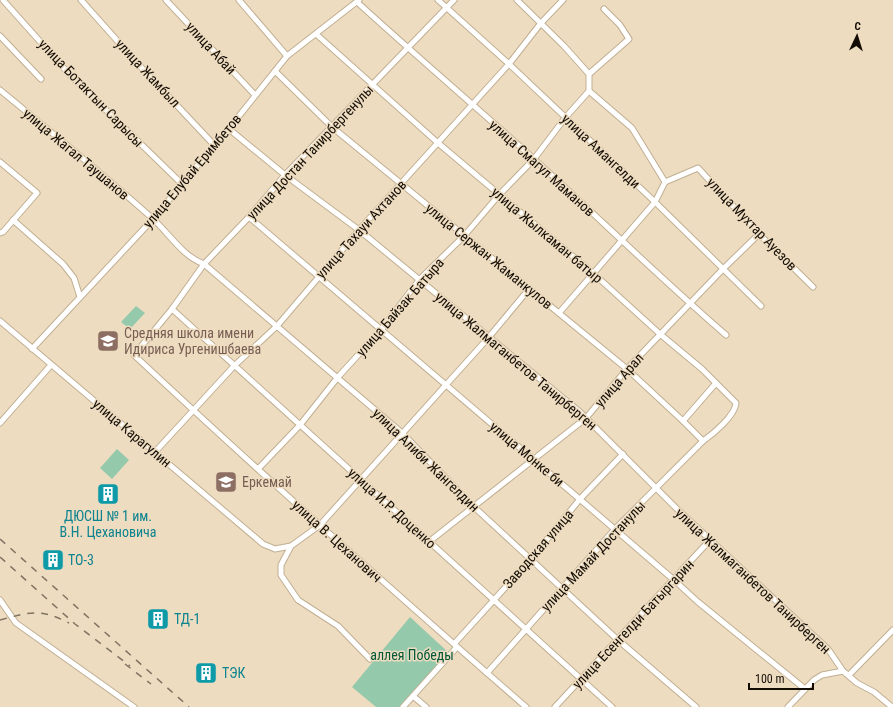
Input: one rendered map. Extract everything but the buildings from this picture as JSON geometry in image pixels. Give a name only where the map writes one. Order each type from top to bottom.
[{"type":"street","name":"улица Ботактын Сарысы","points":[[3,0],[69,74],[182,184]]},
{"type":"street","name":"улица Жамбыл","points":[[81,0],[138,64],[215,146]]},
{"type":"street","name":"улица Абай","points":[[166,0],[255,95]]},
{"type":"street","points":[[239,0],[287,56]]},
{"type":"street","name":"улица Амангелди","points":[[438,0],[509,64],[655,202],[761,306]]},
{"type":"street","name":"улица Достан Танирбергенулы","points":[[134,355],[172,309],[204,264],[371,85],[408,49],[454,0]]},
{"type":"street","points":[[517,0],[564,46],[589,74],[589,91],[632,128],[665,182],[655,202],[559,313]]},
{"type":"street","name":"улица Тахауи Ахтанов","points":[[155,452],[234,366],[277,326],[359,230],[509,64],[541,23],[563,0]]},
{"type":"street","name":"улица Елубай Еримбетов","points":[[32,349],[153,219],[229,129],[287,56],[358,1]]},
{"type":"street","name":"улица Смагул Маманов","points":[[358,1],[408,49],[534,159],[689,304],[726,335]]},
{"type":"street","points":[[589,74],[629,39],[620,25],[604,9]]},
{"type":"street","name":"улица Жылкаман батыр","points":[[316,34],[371,85],[438,143],[594,274],[660,334],[702,369],[736,403],[736,408],[716,432],[703,441]]},
{"type":"street","points":[[0,36],[41,79]]},
{"type":"street","name":"улица Сержан Жаманкулов","points":[[275,71],[332,127],[627,369],[703,441]]},
{"type":"street","name":"улица Жагал Таушанов","points":[[0,90],[153,219]]},
{"type":"street","name":"улица Байзак Батыра","points":[[258,469],[300,425],[338,378],[381,330],[419,280],[464,236],[499,195],[534,159],[565,118],[589,91]]},
{"type":"street","name":"улица Жалмаганбетов Танирберген","points":[[229,129],[285,176],[359,230],[586,418],[710,540],[828,649],[843,671],[857,683],[874,692],[892,707]]},
{"type":"street","points":[[0,162],[37,193],[2,232],[0,232]]},
{"type":"street","name":"улица Мухтар Ауезов","points":[[665,182],[698,168],[759,234],[814,287]]},
{"type":"street","name":"улица Монке би","points":[[249,217],[615,529],[698,602],[805,689]]},
{"type":"street","name":"улица Алиби Жангелдин","points":[[153,219],[195,261],[204,264],[402,433],[473,506],[618,640],[696,707]]},
{"type":"street","points":[[13,220],[63,264],[74,278],[80,297]]},
{"type":"street","name":"улица Арал","points":[[430,541],[586,418],[627,369],[723,269],[759,234]]},
{"type":"street","points":[[370,659],[338,626],[298,600],[281,575],[280,565],[291,546],[320,525],[489,337],[529,289]]},
{"type":"street","name":"улица И.Р. Доценко","points":[[172,309],[612,707]]},
{"type":"street","name":"улица Карагулин","points":[[0,321],[263,544],[275,549],[291,546]]},
{"type":"street","name":"улица В. Цеханович","points":[[134,355],[373,573],[526,707]]},
{"type":"street","points":[[0,423],[51,365]]},
{"type":"street","points":[[683,421],[716,383]]},
{"type":"street","name":"улица Мамай Достанулы","points":[[487,673],[615,529],[703,441]]},
{"type":"street","name":"Заводская улица","points":[[403,707],[493,599],[531,559],[580,499],[623,454]]},
{"type":"street","name":"улица Есенгелди Батыргарин","points":[[555,707],[582,680],[710,540]]},
{"type":"street","points":[[0,600],[16,623],[134,707]]},
{"type":"street","points":[[849,675],[893,630]]},
{"type":"street","points":[[788,707],[814,680],[822,675],[843,671]]},
{"type":"street","points":[[413,696],[426,707]]},
{"type":"green space","points":[[136,306],[145,313],[130,329],[121,322]]},
{"type":"green space","points":[[117,449],[129,460],[112,479],[100,468]]},
{"type":"green space","name":"аллея Победы","points":[[410,617],[449,653],[400,707],[376,707],[352,687]]},
{"type":"railway","points":[[0,539],[189,707]]},
{"type":"railway","points":[[0,557],[75,624],[130,666]]},
{"type":"railway","points":[[0,620],[27,613],[42,613],[59,618],[69,623]]},
{"type":"railway","points":[[125,664],[151,684]]},
{"type":"place","name":"Средняя школа имени Идириса Ургенишбаева","points":[[108,341]]},
{"type":"place","name":"Еркемай","points":[[226,482]]},
{"type":"place","name":"ДЮСШ № 1 им. В.Н. Цехановича","points":[[108,494]]},
{"type":"place","name":"ТО-3","points":[[53,560]]},
{"type":"place","name":"ТД-1","points":[[158,619]]},
{"type":"place","name":"ТЭК","points":[[206,673]]}]
